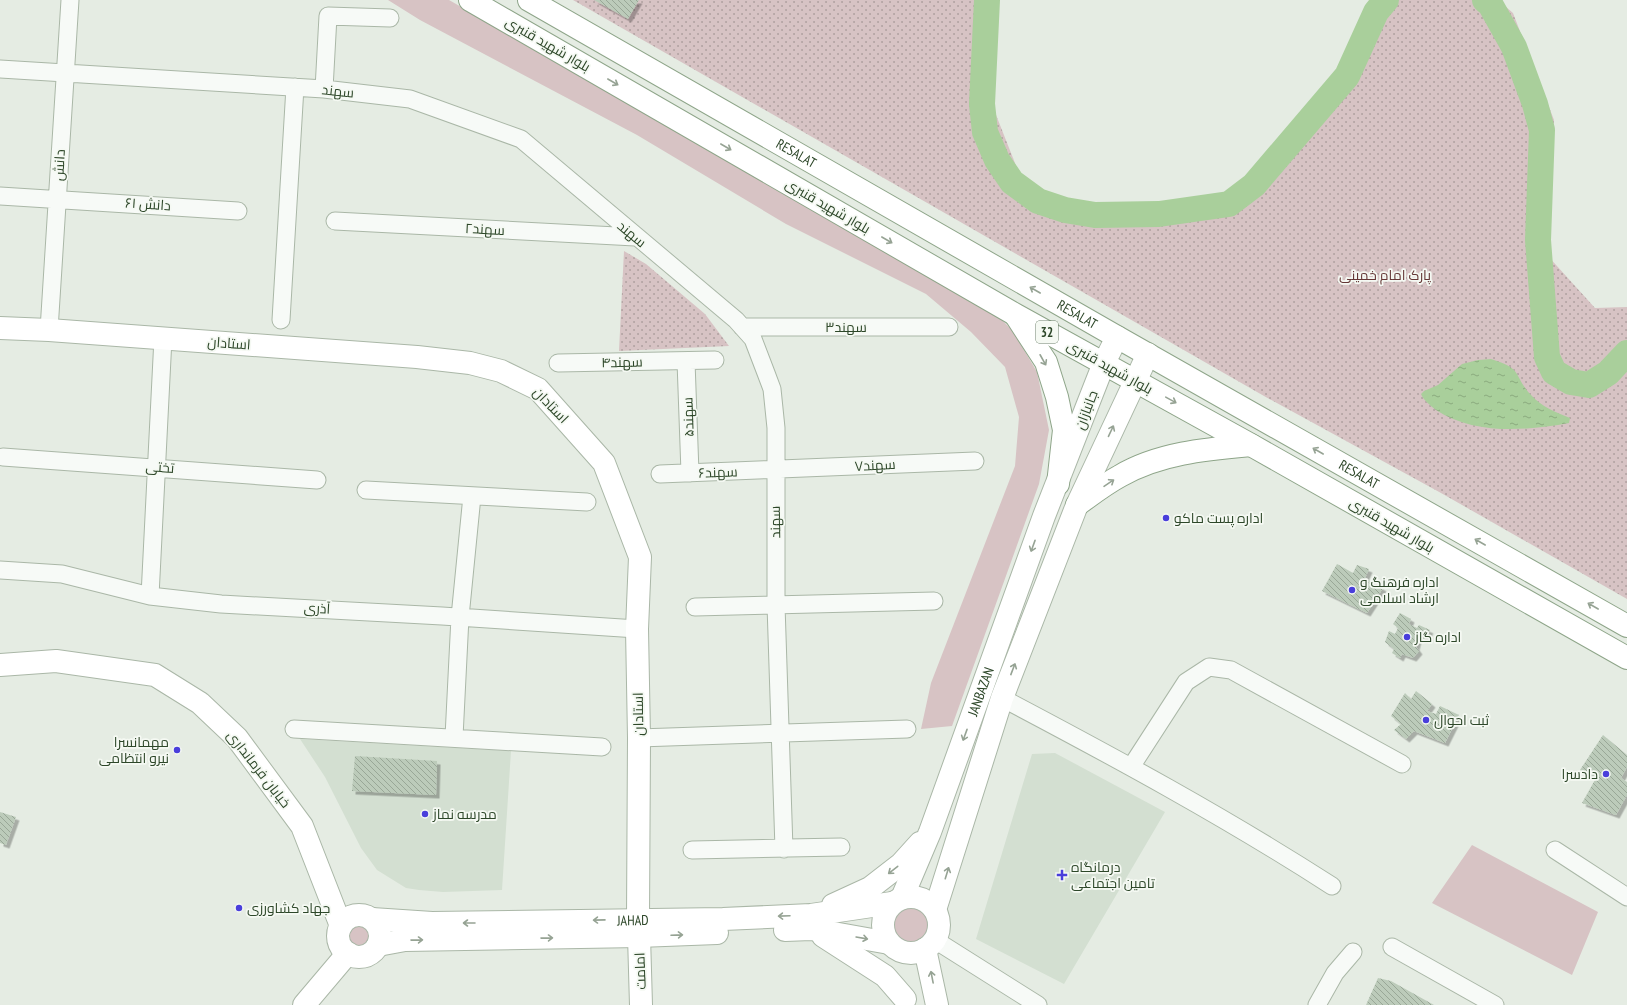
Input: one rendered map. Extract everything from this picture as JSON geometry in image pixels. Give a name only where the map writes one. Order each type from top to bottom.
[{"type":"main road","name":"بلوار شهید قنبری","points":[[470,0],[1016,315],[1136,380],[1627,658]]},
{"type":"main road","name":"RESALAT","points":[[529,0],[1116,337],[1627,626]]},
{"type":"main road","points":[[543,42],[558,16]]},
{"type":"main road","points":[[1016,315],[1046,362],[1057,397],[1064,430],[1058,484]]},
{"type":"main road","name":"استادان","points":[[0,328],[49,330],[351,351],[470,363],[501,371],[538,389],[604,463],[640,557],[636,629],[639,738],[638,928]]},
{"type":"main road","name":"جانبازان","points":[[1058,484],[1104,363],[1116,337]]},
{"type":"main road","name":"JANBAZAN","points":[[935,910],[1002,698],[1067,528],[1148,354]]},
{"type":"main road","points":[[1077,505],[1121,475],[1157,460],[1198,450],[1251,445]]},
{"type":"main road","name":"JANBAZAN","points":[[897,900],[930,832],[1044,516],[1058,484]]},
{"type":"main road","points":[[1044,516],[1056,514],[1063,516],[1067,528]]},
{"type":"main road","name":"خیابان فرمانداری","points":[[0,665],[56,662],[155,675],[200,703],[237,738],[302,826],[341,926]]},
{"type":"main road","points":[[905,1002],[884,976],[811,922],[870,888],[901,864],[930,832]]},
{"type":"main road","points":[[893,947],[912,953],[930,945],[939,930],[939,920],[935,910],[930,904],[917,897],[897,900],[884,915],[882,922],[882,930],[893,947],[905,1002]]},
{"type":"main road","name":"JAHAD","points":[[811,922],[897,900]]},
{"type":"main road","points":[[352,916],[366,916],[372,919],[380,931],[378,945],[368,954],[354,956],[348,953],[340,944],[339,932],[341,926],[352,916]]},
{"type":"main road","name":"JAHAD","points":[[372,919],[432,923],[638,928]]},
{"type":"main road","name":"JAHAD","points":[[378,945],[405,940],[638,928],[723,919],[811,922],[893,947]]},
{"type":"main road","name":"امامت","points":[[638,928],[641,1005]]},
{"type":"main road","points":[[930,945],[937,1005]]},
{"type":"main road","points":[[304,1005],[348,953]]},
{"type":"street","name":"دانش","points":[[49,330],[70,0]]},
{"type":"street","points":[[324,89],[328,16],[390,18]]},
{"type":"street","name":"سهند","points":[[0,69],[324,89],[410,99],[521,139],[742,327],[753,339],[772,389],[776,428],[776,605],[779,734],[784,849]]},
{"type":"street","points":[[281,320],[295,87]]},
{"type":"street","name":"دانش ۶۱","points":[[0,196],[57,198],[238,211]]},
{"type":"street","name":"سهند۲","points":[[335,221],[635,237]]},
{"type":"street","name":"سهند۳","points":[[742,327],[949,327]]},
{"type":"street","points":[[150,596],[163,338]]},
{"type":"street","name":"سهند۵","points":[[686,360],[690,473]]},
{"type":"street","name":"سهند۴","points":[[558,363],[715,360]]},
{"type":"street","name":"تختی","points":[[3,457],[156,467],[317,480]]},
{"type":"street","name":"سهند۷","points":[[775,470],[975,461]]},
{"type":"street","name":"سهند۶","points":[[660,474],[775,470]]},
{"type":"street","points":[[366,490],[587,502]]},
{"type":"street","points":[[454,737],[460,617],[472,496]]},
{"type":"street","name":"آذری","points":[[0,570],[62,574],[150,596],[221,604],[460,617],[636,629]]},
{"type":"street","points":[[695,607],[934,601]]},
{"type":"street","points":[[1131,767],[1186,682],[1208,668],[1231,670],[1402,764]]},
{"type":"street","points":[[1002,698],[1131,767],[1289,859],[1332,886]]},
{"type":"street","points":[[294,728],[602,747]]},
{"type":"street","points":[[639,738],[779,734],[907,728]]},
{"type":"street","points":[[692,850],[841,847]]},
{"type":"street","points":[[1554,850],[1627,897]]},
{"type":"street","points":[[930,945],[1038,1005]]},
{"type":"street","points":[[1392,947],[1495,1005]]},
{"type":"street","points":[[1317,1005],[1335,973],[1353,952]]},
{"type":"shaded area","name":"مدرسه نماز","points":[[300,739],[511,751],[502,890],[443,892],[406,888],[377,870],[361,848],[325,777]]},
{"type":"shaded area","name":"درمانگاه تامین اجتماعی","points":[[1055,753],[1165,812],[1064,984],[976,939],[1032,754]]},
{"type":"green space","points":[[388,0],[449,0],[874,242],[996,314],[1013,331],[1037,372],[1049,430],[1039,484],[952,726],[921,729],[931,683],[1015,466],[1019,417],[1005,367],[971,332],[926,294],[786,224],[637,135],[420,20]]},
{"type":"green space","name":"پارک امام خمینی","points":[[573,0],[979,0],[978,29],[987,92],[1028,196],[1147,219],[1207,215],[1291,137],[1344,71],[1392,0],[1498,0],[1513,13],[1554,120],[1547,255],[1595,308],[1627,307],[1627,599],[1441,493],[1264,396]]},
{"type":"green space","points":[[624,251],[646,264],[705,314],[729,346],[619,351]]},
{"type":"green space","points":[[1472,845],[1598,912],[1572,975],[1432,903]]},
{"type":"green space","points":[[910,906],[920,909],[925,914],[928,924],[925,934],[920,939],[910,942],[900,939],[895,934],[892,924],[895,914],[900,909]]},
{"type":"green space","points":[[357,920],[363,920],[372,924],[376,936],[372,948],[363,952],[357,952],[348,948],[344,939],[344,933],[348,924]]},
{"type":"water","points":[[1491,359],[1513,369],[1525,388],[1535,399],[1549,409],[1570,418],[1569,423],[1518,429],[1483,427],[1467,424],[1451,418],[1436,410],[1427,403],[1422,396],[1421,394],[1424,391],[1438,385],[1462,364],[1478,360]]},
{"type":"building","points":[[594,0],[639,0],[628,19]]},
{"type":"building","name":"اداره فرهنگ و ارشاد اسلامی","points":[[1337,564],[1353,573],[1357,565],[1369,569],[1365,578],[1383,588],[1367,613],[1322,591]]},
{"type":"building","name":"اداره گاز","points":[[1400,613],[1411,619],[1409,624],[1417,628],[1419,625],[1430,630],[1424,640],[1418,639],[1416,647],[1419,651],[1413,658],[1402,654],[1400,658],[1392,653],[1394,649],[1385,642],[1389,631],[1395,634],[1398,628],[1393,624]]},
{"type":"building","name":"ثبت احوال","points":[[1416,691],[1432,704],[1427,711],[1436,714],[1440,706],[1459,715],[1445,743],[1414,731],[1406,739],[1394,730],[1401,724],[1391,716],[1405,693],[1411,699]]},
{"type":"building","name":"دادسرا","points":[[1603,735],[1627,755],[1627,767],[1621,778],[1627,782],[1627,795],[1616,815],[1582,803],[1596,778],[1580,770]]},
{"type":"building","points":[[355,756],[437,761],[436,795],[352,791]]},
{"type":"building","points":[[0,812],[16,817],[6,845],[0,843]]},
{"type":"building","points":[[1378,978],[1391,981],[1434,1005],[1366,1005]]},
{"type":"waterway","points":[[987,0],[982,104],[985,132],[997,160],[1012,182],[1038,201],[1065,210],[1095,215],[1159,214],[1229,204],[1254,185],[1347,76],[1376,12],[1386,0]]},
{"type":"waterway","points":[[1485,0],[1490,4],[1514,47],[1535,104],[1542,130],[1538,240],[1547,357],[1554,372],[1571,382],[1589,385],[1608,373],[1627,353]]},
{"type":"place","name":"اداره پست ماکو","points":[[1166,518]]},
{"type":"place","name":"اداره فرهنگ و ارشاد اسلامی","points":[[1352,590]]},
{"type":"place","name":"اداره گاز","points":[[1407,637]]},
{"type":"place","name":"ثبت احوال","points":[[1426,720]]},
{"type":"place","name":"مهمانسرا نیرو انتظامی","points":[[177,750]]},
{"type":"place","name":"دادسرا","points":[[1606,774]]},
{"type":"place","name":"مدرسه نماز","points":[[425,814]]},
{"type":"place","name":"درمانگاه تامین اجتماعی","points":[[1062,875]]},
{"type":"place","name":"جهاد کشاورزی","points":[[239,908]]}]
